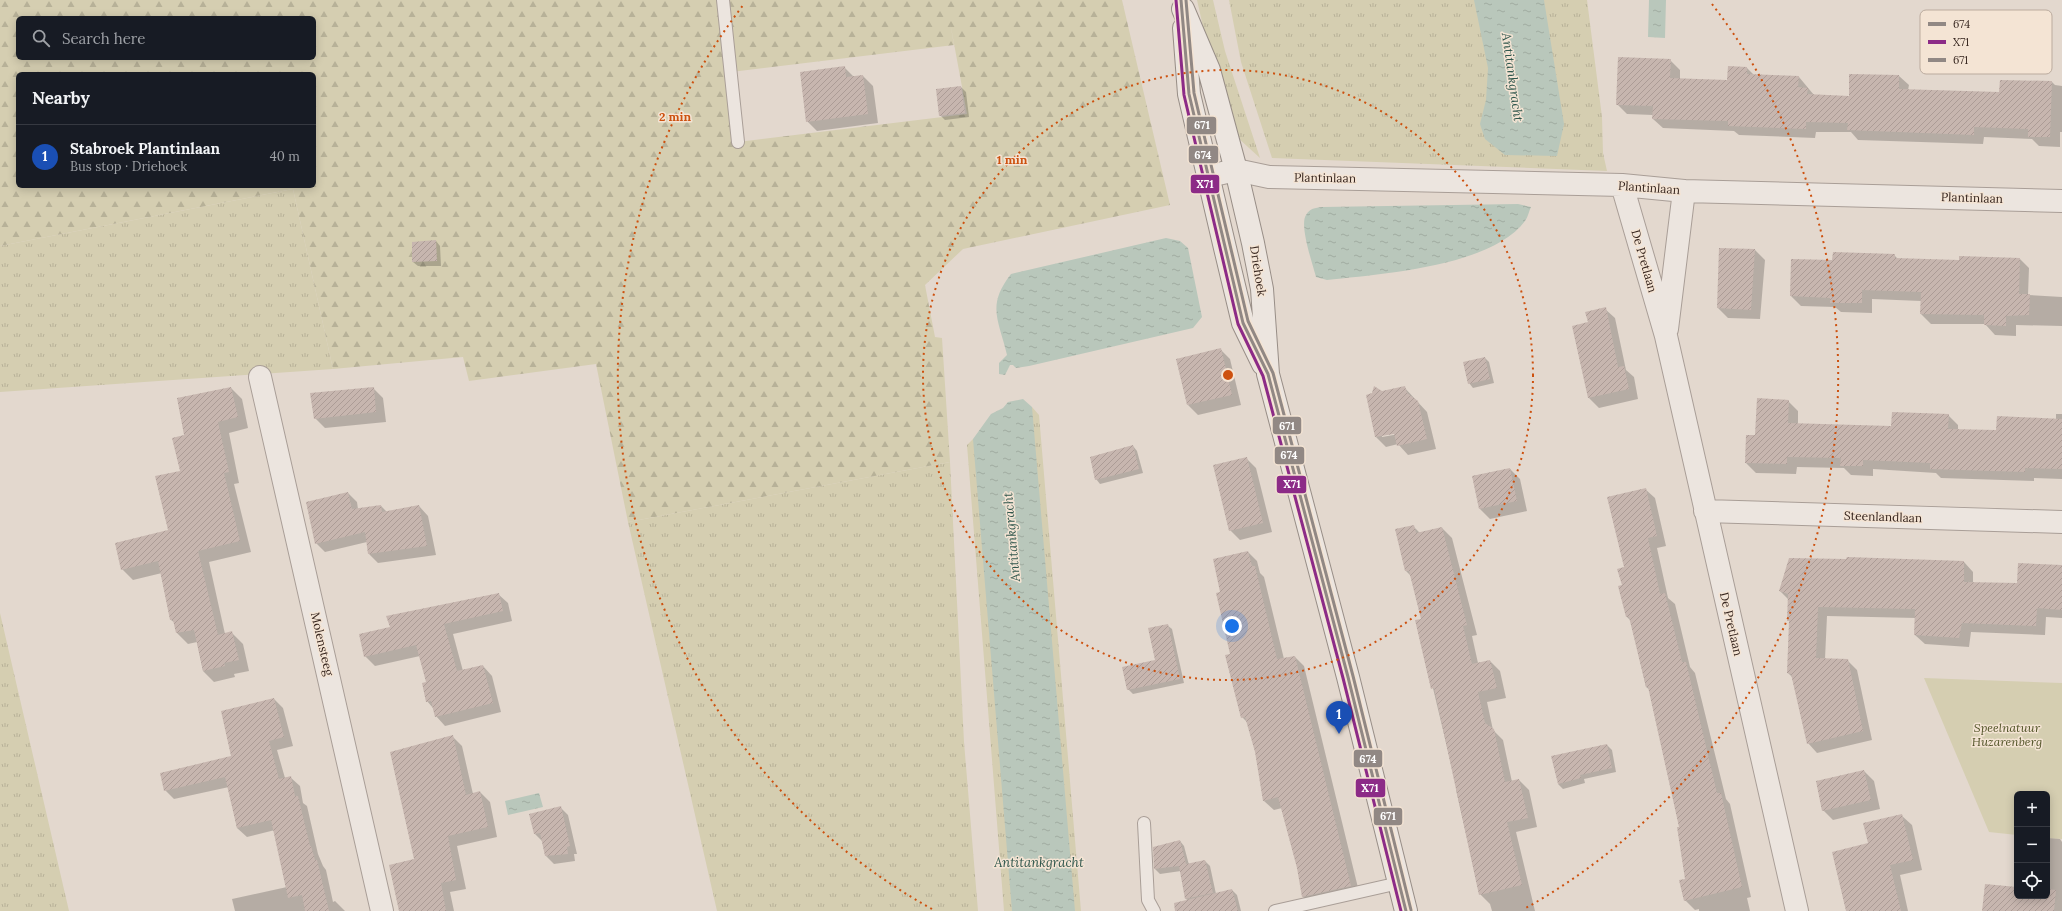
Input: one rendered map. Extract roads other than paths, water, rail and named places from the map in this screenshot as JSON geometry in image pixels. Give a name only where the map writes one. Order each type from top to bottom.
[{"type":"street","name":"Driehoek","points":[[1182,4],[1209,70],[1236,170],[1262,290],[1268,374],[1348,677],[1406,911]]},
{"type":"street","name":"Driehoek","points":[[1182,4],[1189,94],[1243,323],[1268,374]]},
{"type":"street","points":[[1209,176],[1236,170]]},
{"type":"street","name":"Plantinlaan","points":[[1236,170],[1269,177],[1622,185],[1684,191],[2062,201]]},
{"type":"street","name":"De Pretlaan","points":[[1622,185],[1666,336],[1797,911]]},
{"type":"street","name":"De Pretlaan","points":[[1666,336],[1684,191]]},
{"type":"street","name":"Molensteeg","points":[[260,377],[382,911]]},
{"type":"street","name":"Steenlandlaan","points":[[1705,511],[2062,522]]},
{"type":"lane","points":[[724,0],[738,142]]},
{"type":"lane","points":[[1144,823],[1148,900],[1154,911]]},
{"type":"lane","points":[[1275,911],[1399,883]]},
{"type":"water","name":"Antitankgracht","points":[[1474,0],[1544,0],[1564,124],[1557,156],[1505,155],[1485,139],[1480,124],[1486,100],[1488,68]]},
{"type":"water","points":[[1649,0],[1666,0],[1665,38],[1648,37]]},
{"type":"water","points":[[1518,204],[1531,207],[1525,221],[1509,236],[1487,249],[1433,266],[1404,271],[1327,280],[1316,277],[1305,236],[1304,220],[1306,215],[1311,210],[1322,207]]},
{"type":"water","points":[[1166,238],[1180,241],[1188,248],[1202,317],[1193,328],[1029,366],[1016,368],[1013,365],[1010,365],[1005,375],[999,374],[999,363],[1007,355],[998,322],[997,304],[1003,285],[1011,274]]},
{"type":"water","name":"Antitankgracht","points":[[1023,399],[1032,407],[1075,911],[1012,911],[973,439],[991,414],[1003,408],[1008,402]]},
{"type":"water","points":[[539,793],[543,807],[508,815],[505,801]]},
{"type":"place","name":"Stabroek Plantinlaan","points":[[1339,734]]},
{"type":"park label","name":"Speelnatuur Huzarenberg","points":[[2007,735]]}]
